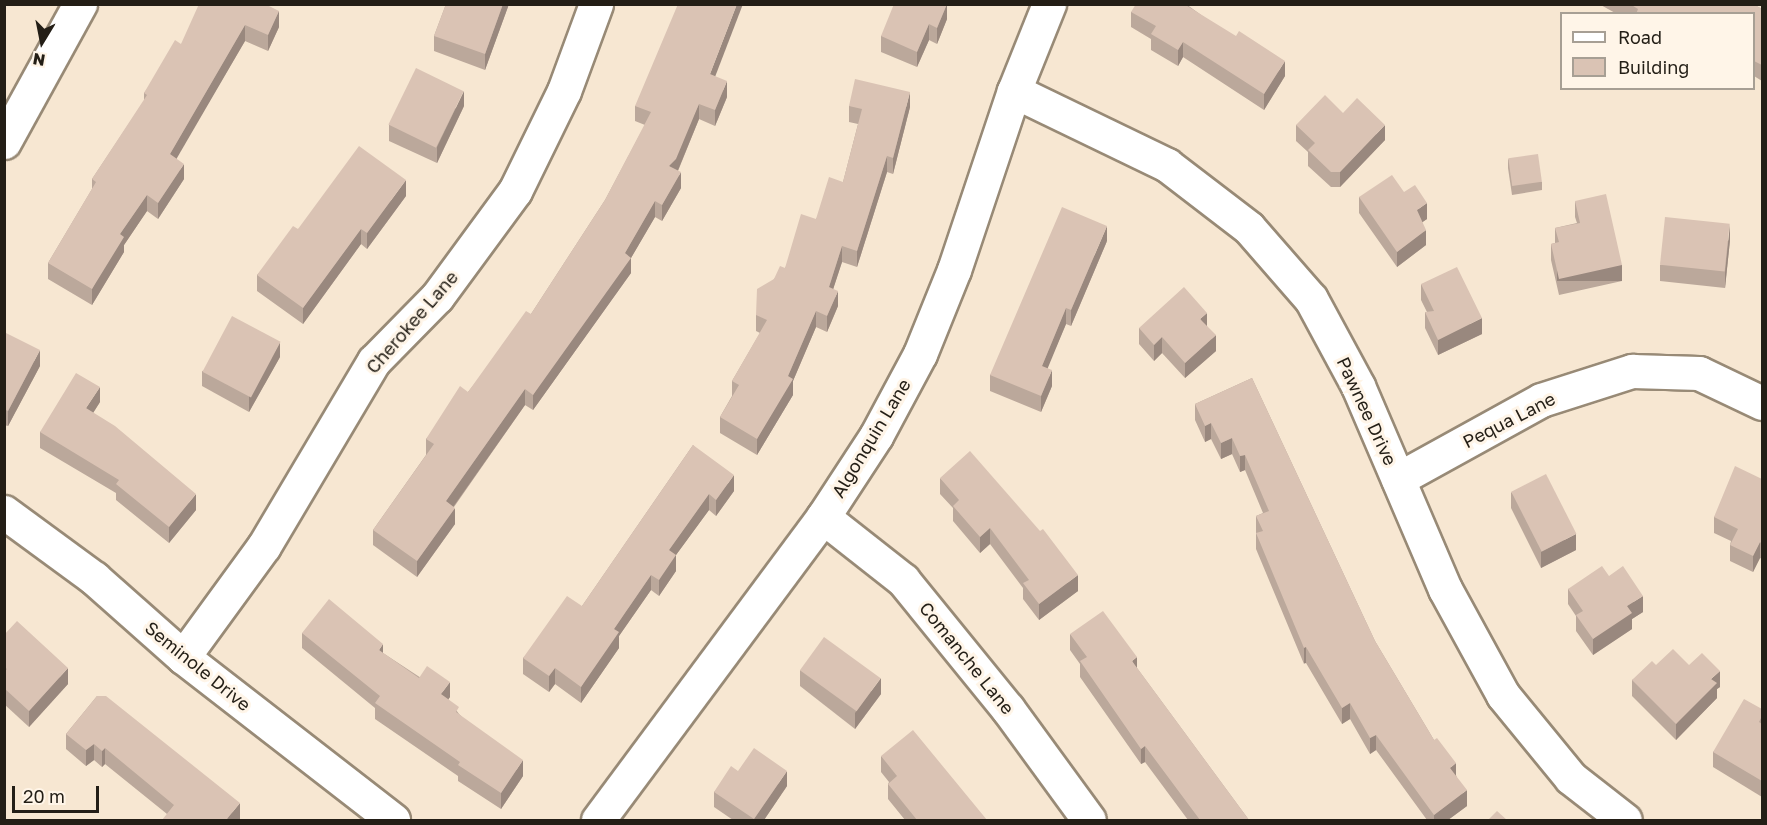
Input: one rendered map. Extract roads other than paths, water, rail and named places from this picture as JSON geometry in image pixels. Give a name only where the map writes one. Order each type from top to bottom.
[{"type":"street","points":[[4,142],[80,4]]},
{"type":"street","name":"Cherokee Lane","points":[[183,657],[264,546],[374,361],[437,297],[515,190],[564,91],[596,4]]},
{"type":"street","name":"Algonquin Lane","points":[[598,820],[823,517],[876,436],[920,354],[954,270],[1014,91],[1049,4]]},
{"type":"street","name":"Pawnee Drive","points":[[1014,91],[1167,165],[1249,228],[1311,299],[1358,386],[1445,589],[1503,695],[1571,778],[1625,820]]},
{"type":"street","name":"Pequa Lane","points":[[1398,480],[1541,400],[1632,371],[1699,373],[1762,403]]},
{"type":"street","name":"Seminole Drive","points":[[4,512],[94,578],[183,657],[393,820]]},
{"type":"street","name":"Comanche Lane","points":[[823,517],[903,580],[1008,709],[1089,820]]}]
